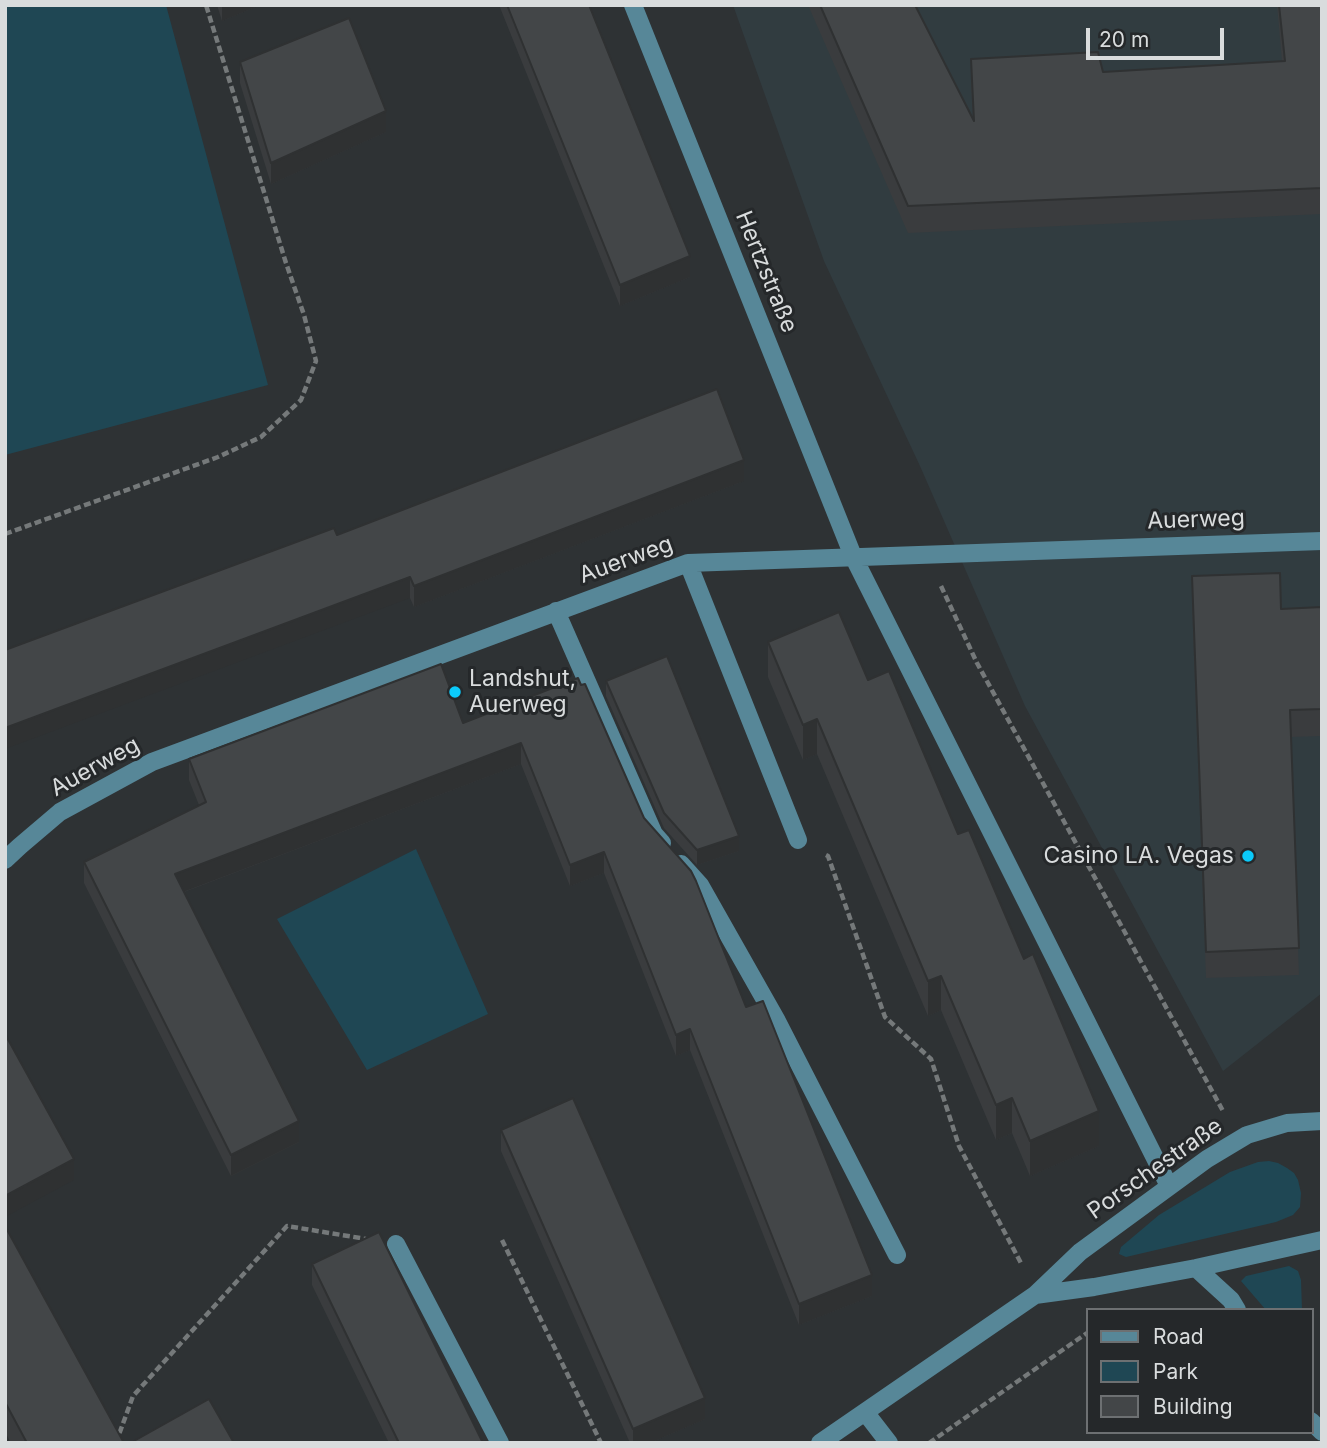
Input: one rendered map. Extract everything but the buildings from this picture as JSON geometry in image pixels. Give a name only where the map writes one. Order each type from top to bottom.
[{"type":"street","name":"Hertzstraße","points":[[633,5],[852,556],[1169,1186]]},
{"type":"street","name":"Auerweg","points":[[5,860],[60,812],[152,762],[688,563],[1322,541]]},
{"type":"street","points":[[688,563],[798,840]]},
{"type":"street","points":[[556,611],[654,834],[700,885],[777,1021],[897,1255]]},
{"type":"street","name":"Porschestraße","points":[[820,1443],[1035,1295],[1080,1252],[1207,1159],[1247,1135],[1287,1123],[1322,1121]]},
{"type":"street","name":"Porschestraße","points":[[1035,1295],[1196,1268],[1322,1240]]},
{"type":"street","points":[[396,1244],[500,1443]]},
{"type":"street","points":[[1196,1268],[1231,1300],[1236,1308]]},
{"type":"street","points":[[865,1412],[889,1443]]},
{"type":"path","points":[[5,534],[218,457],[261,437],[301,400],[316,361],[304,315],[206,5]]},
{"type":"path","points":[[925,554],[977,663],[1238,1140]]},
{"type":"path","points":[[798,840],[828,856],[885,1017],[930,1059],[959,1146],[1015,1249],[1035,1295]]},
{"type":"path","points":[[118,1443],[133,1396],[287,1226],[396,1244]]},
{"type":"path","points":[[502,1240],[601,1443]]},
{"type":"path","points":[[929,1443],[1086,1334]]},
{"type":"shaded area","points":[[733,5],[1322,5],[1322,993],[1223,1071],[1025,706],[920,466],[824,261]]},
{"type":"green space","points":[[5,5],[166,5],[268,385],[5,455]]},
{"type":"green space","points":[[416,849],[488,1014],[367,1070],[277,919]]},
{"type":"green space","points":[[1269,1161],[1287,1168],[1298,1180],[1300,1207],[1293,1215],[1276,1222],[1126,1257],[1119,1254],[1121,1247],[1159,1215],[1230,1172]]},
{"type":"green space","points":[[1289,1266],[1298,1271],[1302,1308],[1264,1308],[1241,1281],[1246,1276]]},
{"type":"place","name":"Landshut, Auerweg","points":[[455,692]]},
{"type":"place","name":"Casino LA. Vegas","points":[[1248,856]]}]
